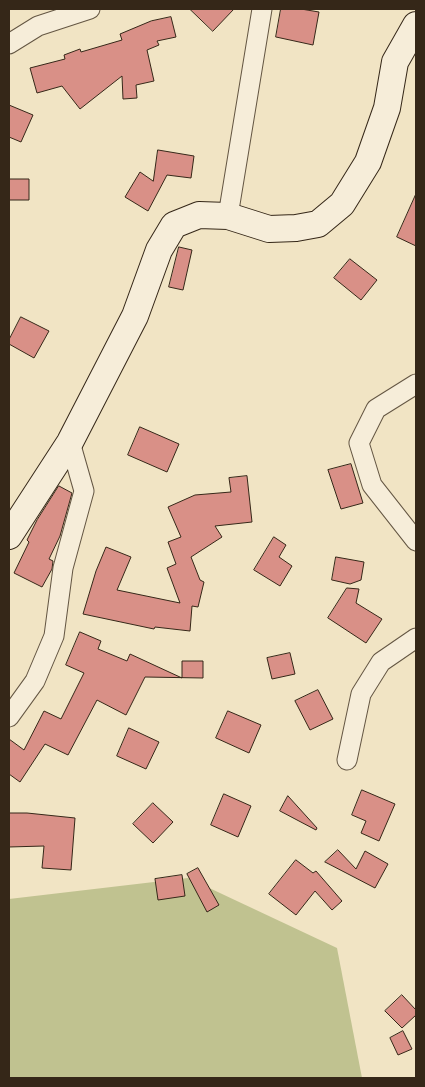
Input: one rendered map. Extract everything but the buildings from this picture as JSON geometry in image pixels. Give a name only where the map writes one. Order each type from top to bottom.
[{"type":"main road","points":[[9,536],[70,442],[135,316],[159,250],[174,225],[199,215],[228,216],[269,229],[296,228],[318,224],[342,204],[368,162],[387,108],[395,62],[416,25]]},
{"type":"street","points":[[9,44],[38,26],[90,9]]},
{"type":"street","points":[[228,216],[262,9]]},
{"type":"street","points":[[416,384],[376,409],[359,442],[372,485],[416,541]]},
{"type":"street","points":[[9,717],[35,681],[54,636],[63,568],[84,492],[70,442]]},
{"type":"street","points":[[347,760],[361,694],[381,662],[416,638]]},
{"type":"green space","points":[[188,878],[337,948],[362,1078],[9,1078],[9,899]]}]
